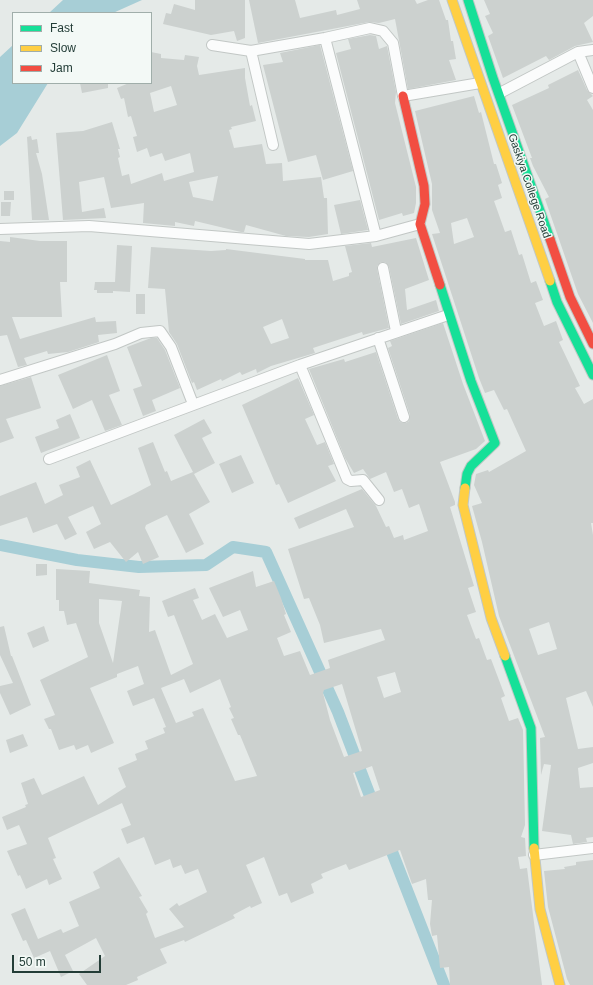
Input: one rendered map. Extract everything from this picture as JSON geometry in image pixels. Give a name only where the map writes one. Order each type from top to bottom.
[{"type":"street","name":"Gaskiya College Road","points":[[452,0],[557,302],[593,375]]},
{"type":"street","name":"Gaskiya College Road","points":[[468,0],[570,297],[593,344]]},
{"type":"street","points":[[212,45],[251,51],[325,38],[370,28],[383,31],[392,43],[424,186],[425,204],[420,224],[448,315],[471,381],[495,442],[471,466],[468,474],[463,505],[491,618],[531,728],[534,855],[540,909],[560,985]]},
{"type":"street","points":[[325,38],[376,236]]},
{"type":"street","points":[[500,93],[578,52],[593,50]]},
{"type":"street","points":[[251,51],[273,145]]},
{"type":"street","points":[[578,52],[593,88]]},
{"type":"street","points":[[403,96],[480,83]]},
{"type":"street","points":[[0,229],[89,226],[309,244],[376,236],[420,224]]},
{"type":"street","points":[[383,268],[396,331]]},
{"type":"street","points":[[49,458],[300,365],[396,331],[448,315]]},
{"type":"street","points":[[0,380],[141,333],[160,331],[171,347],[193,404]]},
{"type":"street","points":[[378,338],[404,416]]},
{"type":"street","points":[[300,365],[347,479],[351,481],[363,480],[379,500]]},
{"type":"street","points":[[534,855],[593,848]]},
{"type":"water","points":[[63,0],[142,0],[115,12],[50,12]]},
{"type":"water","points":[[12,46],[12,84],[47,84],[17,133],[0,146],[0,57]]},
{"type":"building","points":[[195,0],[245,0],[245,38],[237,41],[234,31],[211,35],[163,24],[166,13],[171,14],[174,4],[195,10]]},
{"type":"building","points":[[249,0],[295,0],[300,18],[336,10],[337,15],[360,9],[357,0],[415,0],[417,4],[428,0],[439,0],[446,20],[448,20],[451,41],[453,41],[456,59],[449,60],[456,80],[408,89],[395,19],[379,23],[369,22],[258,43]]},
{"type":"building","points":[[484,0],[593,0],[593,16],[584,23],[593,42],[575,46],[549,60],[546,56],[503,78],[488,36],[493,33],[485,16],[490,14]]},
{"type":"building","points":[[370,35],[376,36],[379,49],[387,46],[396,92],[395,103],[416,187],[416,203],[414,213],[403,216],[402,213],[379,220],[336,53],[351,49],[348,39]]},
{"type":"building","points":[[320,45],[353,171],[323,180],[316,155],[288,162],[263,65],[283,62],[280,53]]},
{"type":"building","points":[[152,52],[161,54],[161,58],[184,60],[185,55],[199,57],[197,66],[199,75],[245,68],[245,78],[250,106],[252,105],[256,121],[231,127],[232,129],[229,130],[234,148],[262,144],[266,164],[282,163],[283,181],[321,177],[324,198],[327,198],[328,234],[309,237],[286,236],[246,225],[244,232],[241,232],[195,221],[194,226],[175,222],[175,226],[143,223],[144,203],[111,208],[104,177],[79,182],[82,212],[104,208],[106,218],[63,220],[56,133],[83,131],[112,122],[120,149],[118,149],[120,157],[118,158],[122,176],[129,174],[131,184],[162,173],[164,181],[194,172],[190,153],[165,161],[162,153],[150,157],[147,148],[137,152],[133,137],[137,136],[131,116],[128,117],[124,98],[121,99],[117,88],[127,84],[152,84]],"holes":[[[171,86],[177,105],[154,112],[150,93]],[[218,176],[213,201],[193,197],[189,182]]]},
{"type":"building","points":[[578,70],[587,90],[593,96],[587,100],[593,110],[593,323],[578,294],[545,199],[549,197],[533,166],[530,158],[532,158],[512,105],[549,88],[548,85]]},
{"type":"building","points":[[80,84],[108,84],[108,88],[82,93]]},
{"type":"building","points":[[474,96],[479,113],[481,112],[494,164],[496,164],[502,183],[498,185],[502,198],[494,201],[505,232],[511,230],[519,255],[522,254],[531,283],[536,281],[543,300],[535,303],[544,326],[556,321],[563,340],[559,342],[580,386],[575,388],[584,404],[593,399],[593,523],[591,523],[593,535],[593,707],[586,691],[566,698],[578,749],[593,747],[593,763],[578,768],[580,788],[593,787],[593,837],[586,838],[587,842],[573,844],[571,835],[542,831],[551,765],[544,764],[541,775],[540,738],[545,737],[499,616],[472,506],[482,503],[474,485],[476,474],[488,470],[489,472],[526,451],[507,409],[504,410],[494,390],[485,393],[479,378],[432,234],[440,233],[432,210],[432,184],[415,111]],"holes":[[[467,218],[474,237],[454,244],[451,223]],[[549,622],[557,649],[538,655],[529,629]]]},
{"type":"building","points":[[31,136],[32,140],[37,139],[39,153],[36,153],[42,174],[49,220],[32,220],[27,137]]},
{"type":"building","points":[[4,191],[14,191],[14,200],[4,200]]},
{"type":"building","points":[[360,200],[368,230],[341,234],[334,205]]},
{"type":"building","points":[[1,202],[11,202],[10,216],[1,216]]},
{"type":"building","points":[[10,237],[40,241],[67,241],[67,282],[60,282],[62,317],[12,317],[20,339],[95,317],[96,322],[116,321],[117,333],[98,335],[99,342],[68,352],[48,354],[47,351],[24,358],[27,365],[18,367],[7,335],[0,336],[0,241],[10,242]]},
{"type":"building","points":[[416,238],[429,280],[405,289],[407,310],[436,300],[439,311],[401,324],[389,267],[385,262],[381,262],[377,266],[377,269],[389,328],[363,335],[362,332],[313,348],[315,353],[271,366],[257,373],[256,369],[242,375],[240,372],[222,381],[221,379],[197,390],[194,382],[192,383],[177,344],[169,332],[165,289],[148,288],[151,247],[211,251],[226,249],[305,260],[328,260],[333,281],[349,276],[349,273],[352,272],[345,246],[371,243],[372,247]],"holes":[[[282,319],[289,338],[271,344],[263,327]]]},
{"type":"building","points":[[117,245],[132,246],[130,292],[113,291],[113,293],[97,293],[97,290],[94,290],[95,282],[115,282]]},
{"type":"building","points":[[136,294],[145,294],[145,314],[136,314]]},
{"type":"building","points":[[443,323],[463,384],[485,441],[476,449],[440,462],[455,502],[455,505],[450,507],[474,586],[468,588],[476,612],[467,615],[476,639],[479,638],[487,660],[491,659],[505,696],[501,698],[509,721],[518,718],[523,730],[525,825],[521,837],[525,838],[526,856],[518,857],[520,869],[527,868],[542,985],[450,985],[449,967],[440,968],[437,935],[432,936],[430,924],[432,900],[428,900],[426,879],[412,884],[400,850],[349,870],[346,864],[321,874],[323,878],[311,884],[314,893],[291,903],[287,893],[279,896],[264,857],[246,865],[262,903],[251,908],[250,906],[233,915],[235,918],[185,942],[184,940],[160,949],[167,963],[137,977],[138,980],[126,985],[87,985],[79,974],[105,956],[96,938],[65,955],[73,971],[61,977],[50,951],[34,958],[26,940],[23,941],[11,914],[25,908],[38,939],[61,929],[63,933],[79,926],[69,902],[100,888],[93,872],[119,857],[142,896],[139,897],[148,912],[146,914],[155,938],[184,927],[169,909],[177,903],[179,906],[207,892],[198,869],[185,874],[181,865],[173,868],[170,859],[155,865],[144,837],[127,844],[121,829],[131,825],[122,803],[48,838],[56,858],[53,859],[62,879],[49,885],[47,879],[26,889],[20,875],[18,876],[7,851],[27,844],[19,825],[7,830],[2,817],[26,807],[25,805],[28,804],[21,783],[34,778],[42,795],[84,776],[98,805],[126,787],[118,768],[137,760],[135,754],[148,749],[145,741],[165,733],[163,728],[166,727],[154,698],[133,706],[127,691],[144,684],[138,666],[117,674],[117,677],[90,688],[114,743],[91,753],[88,745],[76,750],[74,745],[59,750],[51,729],[49,729],[44,719],[55,715],[40,680],[88,657],[76,623],[67,625],[64,611],[59,611],[59,600],[56,600],[56,569],[90,571],[89,583],[140,590],[139,596],[150,597],[149,632],[155,630],[171,675],[193,664],[174,615],[168,617],[162,601],[195,588],[199,598],[193,600],[202,620],[215,614],[227,638],[248,630],[240,610],[223,617],[209,588],[253,571],[256,587],[274,581],[281,598],[286,614],[284,615],[291,632],[277,638],[284,656],[300,651],[310,675],[330,668],[328,660],[385,640],[381,629],[324,643],[320,625],[309,598],[304,599],[288,549],[354,527],[346,509],[299,529],[294,518],[362,489],[376,506],[386,527],[389,526],[394,538],[403,535],[404,540],[428,531],[419,504],[409,508],[402,489],[394,492],[386,472],[370,479],[363,469],[354,473],[345,458],[309,369],[344,359],[345,362],[376,352],[398,419],[400,422],[406,423],[409,421],[410,415],[388,348],[392,346],[390,341]],"holes":[[[99,599],[122,601],[113,663],[99,623]],[[395,672],[401,692],[384,698],[377,677]],[[184,679],[190,693],[220,679],[231,707],[229,708],[234,718],[231,719],[238,735],[240,735],[257,776],[235,781],[203,708],[192,712],[194,716],[176,723],[161,688]],[[342,684],[362,751],[344,757],[330,720],[323,693],[324,690]],[[372,766],[380,790],[361,797],[353,773]]]},
{"type":"building","points":[[151,338],[157,338],[165,350],[180,388],[152,400],[156,411],[143,416],[133,389],[142,386],[127,347]]},
{"type":"building","points":[[107,355],[120,391],[109,395],[122,425],[105,431],[92,400],[73,409],[58,375]]},
{"type":"building","points":[[31,377],[41,408],[6,419],[14,438],[0,443],[0,386]]},
{"type":"building","points":[[298,378],[314,415],[305,419],[317,445],[325,442],[334,464],[328,466],[336,481],[288,503],[279,484],[276,485],[242,405]]},
{"type":"building","points":[[70,414],[80,438],[41,453],[35,437],[59,428],[56,420]]},
{"type":"building","points":[[204,419],[212,433],[202,438],[215,463],[194,474],[210,502],[189,514],[204,544],[186,553],[167,515],[146,525],[145,528],[159,557],[143,564],[138,552],[126,562],[110,542],[94,549],[86,532],[101,524],[93,506],[68,517],[77,534],[65,540],[57,524],[33,533],[27,517],[0,526],[0,496],[36,482],[45,504],[63,495],[59,485],[80,477],[76,467],[90,460],[111,505],[151,485],[138,448],[153,442],[165,472],[167,471],[171,481],[193,472],[174,435]]},
{"type":"building","points":[[241,455],[254,483],[232,493],[219,464]]},
{"type":"building","points":[[36,564],[47,564],[47,575],[36,576]]},
{"type":"building","points":[[4,626],[11,656],[31,705],[10,715],[0,693],[0,686],[13,683],[0,655],[0,627]]},
{"type":"building","points":[[44,626],[49,641],[33,648],[27,633]]},
{"type":"building","points":[[23,734],[28,746],[10,753],[6,740]]},
{"type":"building","points":[[593,860],[593,985],[570,985],[567,979],[548,907],[544,871],[565,869],[564,867],[576,865],[576,862]]},
{"type":"waterway","points":[[0,545],[77,560],[139,567],[206,565],[233,547],[266,552],[338,712],[375,809]]},
{"type":"waterway","points":[[387,839],[444,985]]},
{"type":"traffic: fast","points":[[468,0],[493,78],[550,239]]},
{"type":"traffic: fast","points":[[550,281],[557,302],[593,375]]},
{"type":"traffic: fast","points":[[440,285],[471,381],[495,443],[471,466],[467,474],[465,488]]},
{"type":"traffic: fast","points":[[505,656],[531,728],[534,848]]},
{"type":"traffic: slow","points":[[452,0],[550,281]]},
{"type":"traffic: slow","points":[[465,488],[463,505],[491,618],[505,656]]},
{"type":"traffic: slow","points":[[534,848],[540,909],[560,985]]},
{"type":"traffic: jam","points":[[403,96],[424,186],[425,204],[420,224],[440,285]]},
{"type":"traffic: jam","points":[[550,239],[570,297],[593,344]]}]
